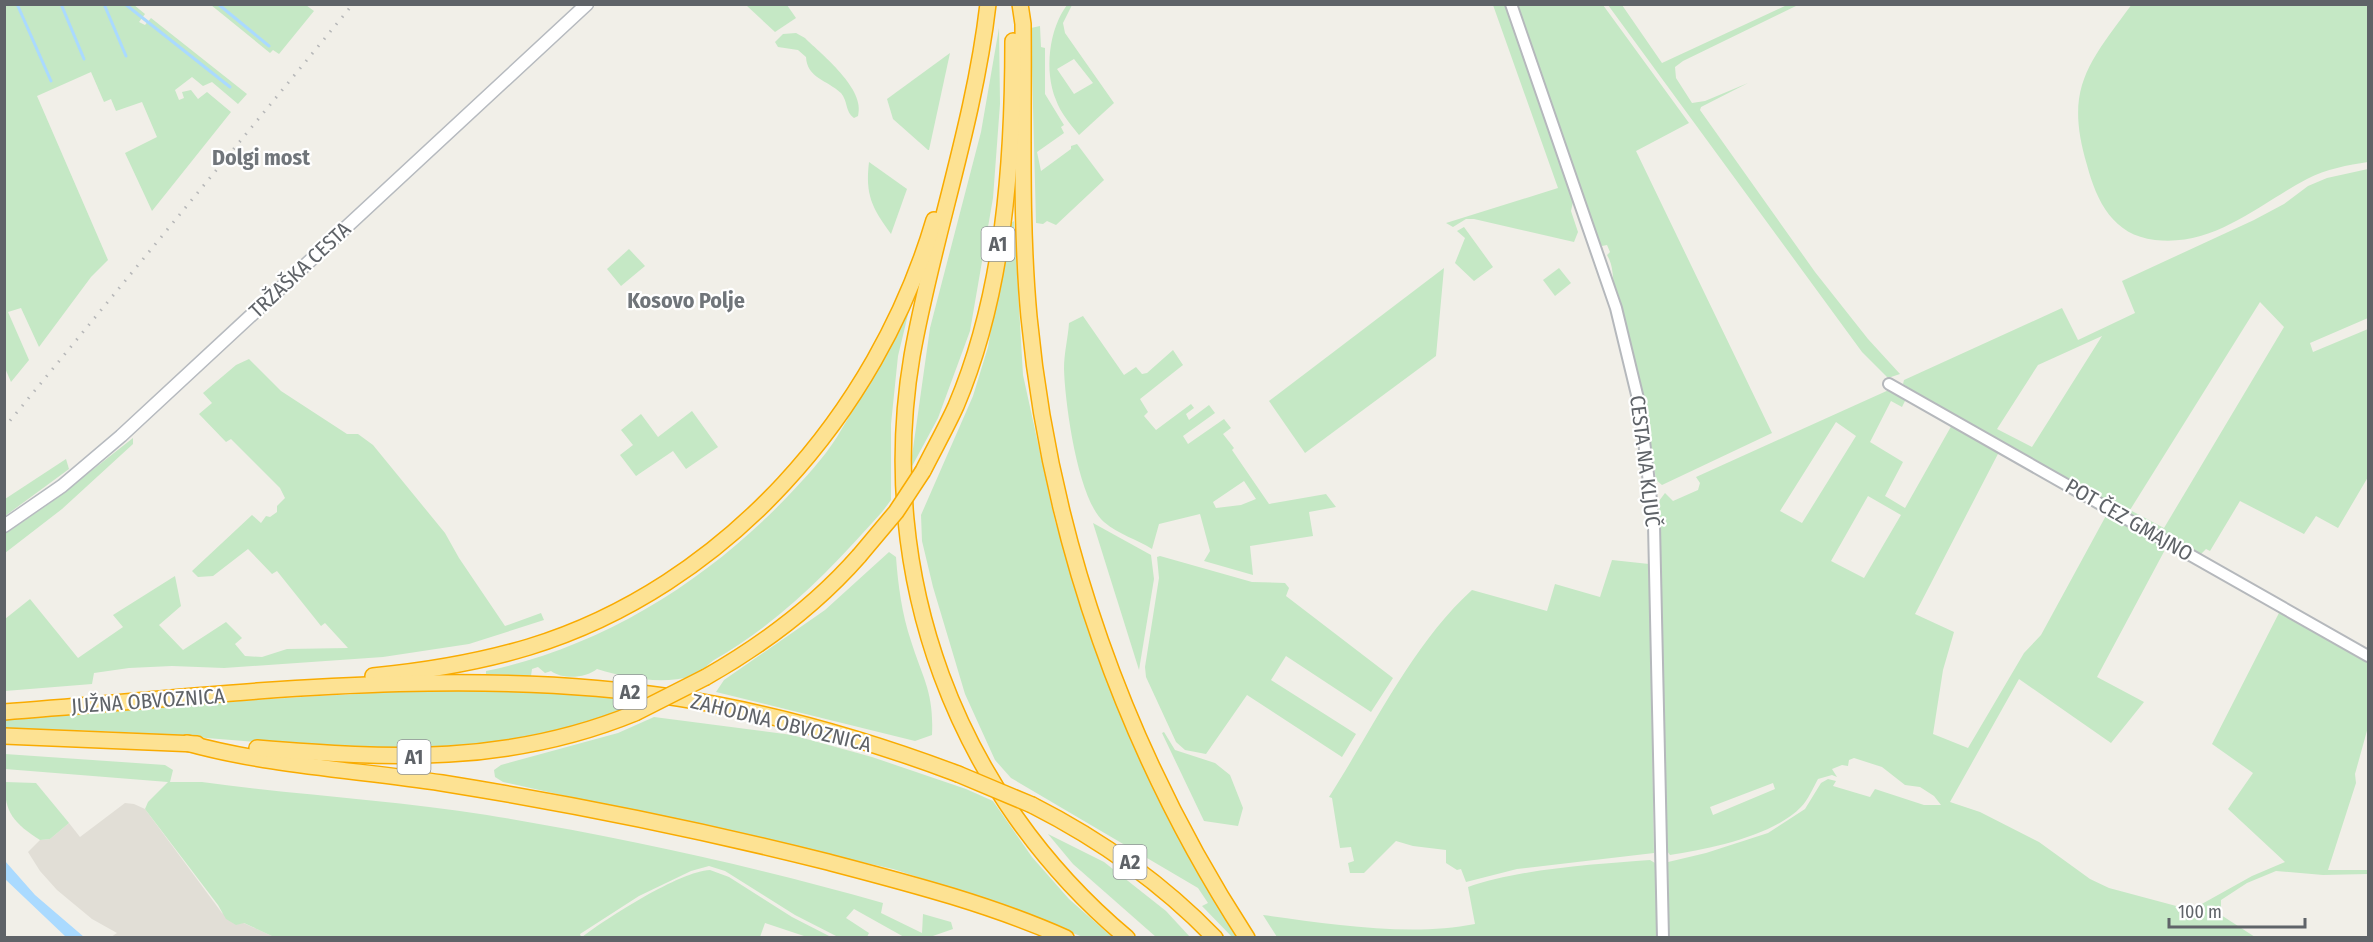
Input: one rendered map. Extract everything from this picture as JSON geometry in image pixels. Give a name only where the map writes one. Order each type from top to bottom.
[{"type":"highway","points":[[988,4],[973,104],[917,333],[904,430],[904,515],[919,603],[950,696],[996,788],[1021,824],[1063,876],[1127,938]]},
{"type":"highway","name":"A1","points":[[187,743],[341,755],[442,757],[540,744],[588,731],[635,713],[706,677],[761,644],[800,614],[860,556],[896,512],[923,471],[946,427],[965,382],[990,287],[1008,165],[1012,101],[1012,4]]},
{"type":"highway","points":[[1020,4],[1023,24],[1023,196],[1028,302],[1039,399],[1060,504],[1091,613],[1132,720],[1184,831],[1247,938]]},
{"type":"highway","points":[[292,691],[312,681],[429,669],[529,647],[620,608],[703,556],[777,491],[840,415],[890,330],[910,286],[935,219],[953,183]]},
{"type":"highway","name":"ZAHODNA OBVOZNICA","points":[[292,691],[389,684],[485,682],[581,687],[678,698],[841,735],[958,774],[1032,805],[1086,833],[1126,859],[1166,890],[1215,938]]},
{"type":"highway","name":"JUŽNA OBVOZNICA","points":[[4,712],[292,691]]},
{"type":"highway","name":"JUŽNA OBVOZNICA","points":[[4,736],[187,743]]},
{"type":"highway","points":[[187,743],[236,755],[521,796],[703,832],[894,879],[989,908],[1066,938]]},
{"type":"main road","name":"TRŽAŠKA CESTA","points":[[4,525],[62,486],[130,428],[587,4]]},
{"type":"street","name":"CESTA NA KLJUČ","points":[[1511,4],[1616,308],[1640,407],[1654,525],[1663,938]]},
{"type":"street","name":"POT ČEZ GMAJNO","points":[[1889,384],[2368,656]]},
{"type":"shaded area","points":[[125,803],[145,809],[222,913],[274,937],[111,937],[117,933],[92,919],[57,890],[40,871],[28,852],[40,840],[50,839],[69,823],[80,837]]},
{"type":"green space","points":[[2132,4],[2368,5],[2368,162],[2337,168],[2314,176],[2235,222],[2197,237],[2155,240],[2140,237],[2128,231],[2109,214],[2096,192],[2087,165],[2078,116],[2084,78],[2092,61]]},
{"type":"green space","points":[[4,5],[134,5],[145,14],[139,22],[145,25],[151,18],[247,94],[238,104],[212,82],[203,86],[192,77],[175,90],[179,100],[184,98],[182,92],[191,90],[198,99],[207,92],[231,112],[152,211],[125,153],[157,137],[142,102],[116,111],[111,99],[104,102],[91,72],[37,96],[108,260],[91,277],[39,347],[21,308],[8,312],[29,360],[11,382],[4,366]]},
{"type":"green space","points":[[211,5],[306,5],[314,11],[279,54],[273,50],[270,53]]},
{"type":"green space","points":[[746,5],[787,5],[796,18],[775,32]]},
{"type":"green space","points":[[1067,5],[1072,5],[1063,23],[1065,33],[1114,103],[1079,135],[1058,105],[1050,76],[1052,38]],"holes":[[[1074,59],[1093,83],[1074,94],[1057,69]]]},
{"type":"green space","points":[[1493,5],[1505,5],[1573,202],[1571,211],[1578,232],[1574,242],[1474,219],[1466,219],[1453,227],[1446,223],[1558,188]]},
{"type":"green space","points":[[1518,5],[1603,5],[1689,123],[1636,151],[1772,433],[1662,485],[1656,480],[1639,384],[1615,290],[1611,263],[1607,255],[1610,252],[1607,245],[1602,246],[1598,239]]},
{"type":"green space","points":[[1608,5],[1622,5],[1662,63],[1787,5],[1798,5],[1683,61],[1675,67],[1676,78],[1692,103],[1705,101],[1748,83],[1701,107],[1700,110],[1815,272],[1868,339],[1900,374],[1888,378],[1862,352]]},
{"type":"green space","points":[[1040,26],[1041,47],[1045,48],[1045,94],[1064,125],[1061,127],[1064,133],[1037,152],[1041,171],[1071,149],[1071,146],[1077,144],[1104,180],[1056,225],[1047,221],[1043,224],[1036,223],[1031,28]]},
{"type":"green space","points":[[999,28],[1000,104],[993,198],[970,331],[938,418],[910,470],[930,328],[981,132]]},
{"type":"green space","points":[[796,33],[805,38],[841,73],[855,95],[859,106],[858,116],[854,118],[851,116],[841,93],[810,70],[806,57],[798,50],[778,47],[775,42],[783,34]]},
{"type":"green space","points":[[950,53],[928,150],[893,119],[887,99]]},
{"type":"green space","points":[[869,162],[907,189],[891,234],[871,201],[868,184]]},
{"type":"green space","points":[[2368,169],[2368,318],[2310,343],[2313,352],[2368,329],[2368,477],[2338,528],[2316,516],[2304,534],[2240,501],[2210,551],[2206,549],[2199,556],[1940,408],[1903,384],[1904,380],[2062,308],[2078,340],[2135,313],[2122,281],[2254,220],[2284,204],[2308,186],[2327,178]],"holes":[[[2260,302],[2284,327],[2164,528],[2130,510]],[[2102,336],[2032,447],[1997,429],[2038,365]]]},
{"type":"green space","points":[[1014,221],[1023,375],[1055,521],[1105,674],[1151,783],[1197,868],[1239,937],[1232,937],[1202,906],[1208,903],[1198,888],[1011,778],[995,760],[965,694],[933,587],[922,541],[921,515],[973,396],[988,347],[1009,224]]},
{"type":"green space","points":[[1464,227],[1493,267],[1474,281],[1455,263],[1465,238],[1457,231]]},
{"type":"green space","points":[[629,249],[645,266],[621,286],[607,269]]},
{"type":"green space","points":[[1444,268],[1436,356],[1305,453],[1269,401]]},
{"type":"green space","points":[[1559,268],[1571,283],[1555,296],[1543,280]]},
{"type":"green space","points":[[911,302],[898,356],[891,424],[891,500],[844,553],[804,593],[761,629],[692,676],[656,680],[597,669],[587,674],[568,677],[551,671],[545,673],[538,667],[532,669],[531,676],[486,674],[486,671],[529,660],[571,645],[650,606],[723,556],[757,527],[801,482],[832,445]]},
{"type":"green space","points":[[1083,316],[1124,375],[1136,367],[1142,374],[1147,373],[1173,350],[1183,365],[1140,399],[1148,412],[1144,416],[1156,430],[1191,404],[1194,408],[1186,414],[1189,420],[1209,405],[1215,413],[1183,436],[1188,444],[1224,419],[1231,428],[1223,434],[1269,504],[1326,494],[1336,507],[1309,512],[1313,536],[1250,546],[1253,575],[1204,561],[1210,551],[1200,514],[1159,524],[1152,549],[1104,522],[1095,511],[1087,494],[1070,427],[1064,369],[1069,323]],"holes":[[[1244,481],[1256,499],[1241,505],[1216,508],[1213,502]]]},
{"type":"green space","points":[[249,359],[281,391],[347,434],[358,434],[373,445],[445,533],[505,626],[541,613],[544,620],[469,644],[383,657],[224,668],[172,666],[129,668],[94,673],[92,684],[5,691],[5,619],[30,599],[78,658],[123,627],[113,615],[175,576],[181,606],[159,625],[183,650],[226,622],[242,638],[235,644],[245,656],[262,657],[287,649],[348,648],[325,623],[321,626],[277,571],[272,574],[248,549],[213,576],[198,577],[192,571],[252,515],[261,523],[266,516],[270,517],[277,512],[277,506],[285,498],[280,488],[231,439],[226,442],[199,414],[212,403],[203,393],[236,365]]},
{"type":"green space","points":[[1891,389],[1906,399],[1902,407],[1891,401],[1870,442],[1903,462],[1885,496],[1905,508],[1953,423],[2000,450],[1915,614],[1954,632],[1943,670],[1933,734],[1968,748],[2024,653],[2041,635],[2108,512],[2167,546],[2097,677],[2144,702],[2111,743],[2019,679],[1950,802],[1980,812],[2039,842],[2090,879],[2109,888],[2180,907],[2200,905],[2252,876],[2285,862],[2228,809],[2253,773],[2212,744],[2280,611],[2363,656],[2368,663],[2368,727],[2355,774],[2356,783],[2328,870],[2368,870],[2368,874],[2323,875],[2276,871],[2247,883],[2221,900],[2221,915],[2255,937],[1669,937],[1668,862],[1706,853],[1768,833],[1805,809],[1821,783],[1828,779],[1836,781],[1833,786],[1870,797],[1875,789],[1924,805],[1941,805],[1934,796],[1920,787],[1905,785],[1882,767],[1854,758],[1849,760],[1848,766],[1842,765],[1832,769],[1837,777],[1832,775],[1818,779],[1801,807],[1774,826],[1721,845],[1670,855],[1667,851],[1659,501],[1665,493],[1673,501],[1698,490],[1700,483],[1696,477]],"holes":[[[1836,422],[1856,436],[1802,523],[1780,511]],[[1868,496],[1901,515],[1864,578],[1831,561]],[[1773,783],[1775,789],[1713,815],[1710,807]]]},
{"type":"green space","points":[[692,411],[718,447],[686,469],[673,451],[636,476],[620,455],[633,445],[621,430],[641,414],[658,437]]},
{"type":"green space","points":[[133,438],[133,444],[62,509],[5,553],[5,534],[53,501]]},
{"type":"green space","points":[[66,459],[69,469],[5,516],[5,499]]},
{"type":"green space","points":[[1093,523],[1151,555],[1154,579],[1139,670]]},
{"type":"green space","points":[[889,552],[896,557],[905,620],[929,696],[932,735],[915,741],[716,692],[724,680],[825,610]]},
{"type":"green space","points":[[1157,557],[1252,582],[1285,583],[1289,588],[1286,596],[1393,678],[1371,712],[1286,656],[1271,680],[1356,734],[1342,757],[1247,695],[1206,754],[1185,750],[1176,742],[1146,677],[1145,667],[1159,578]]},
{"type":"green space","points":[[1612,560],[1649,564],[1654,853],[1517,869],[1466,882],[1461,869],[1457,870],[1446,863],[1446,850],[1413,846],[1396,841],[1364,873],[1350,873],[1348,863],[1354,861],[1351,847],[1340,848],[1332,798],[1329,797],[1394,688],[1451,611],[1472,590],[1547,611],[1555,584],[1600,597]]},
{"type":"green space","points":[[478,688],[571,692],[640,701],[585,723],[529,737],[472,745],[415,748],[357,748],[138,733],[5,728],[4,719],[241,701]]},
{"type":"green space","points":[[654,717],[792,735],[872,757],[966,789],[993,801],[1032,857],[1069,899],[1112,937],[1083,937],[970,894],[893,869],[503,782],[495,777],[494,770],[501,765],[618,733]]},
{"type":"green space","points":[[1164,732],[1175,750],[1215,763],[1230,775],[1243,808],[1238,826],[1204,821],[1162,733]]},
{"type":"green space","points":[[5,754],[165,765],[173,770],[170,782],[202,782],[416,805],[537,824],[637,843],[834,889],[883,903],[881,913],[922,933],[923,914],[951,922],[953,929],[930,937],[904,937],[854,909],[846,918],[869,933],[867,937],[838,937],[795,915],[725,871],[709,866],[691,871],[639,896],[580,934],[581,937],[274,937],[244,923],[236,925],[226,919],[218,905],[145,809],[148,802],[168,782],[5,769]]},
{"type":"green space","points":[[5,782],[36,783],[69,823],[50,839],[40,840],[23,828],[12,816],[6,802]]},
{"type":"green space","points":[[1048,834],[1104,862],[1166,911],[1190,937],[1156,937],[1073,864]]},
{"type":"green space","points":[[1650,860],[1655,863],[1657,937],[1277,937],[1263,915],[1369,928],[1450,928],[1475,924],[1468,887],[1533,872]]},
{"type":"green space","points":[[710,870],[729,877],[792,917],[831,937],[807,937],[765,923],[760,937],[582,937],[663,887],[697,872]]},
{"type":"water","points":[[5,861],[35,895],[84,937],[66,937],[5,879]]},
{"type":"waterway","points":[[17,4],[51,81]]},
{"type":"waterway","points":[[61,4],[84,59]]},
{"type":"waterway","points":[[104,4],[126,56]]},
{"type":"waterway","points":[[125,4],[230,87]]},
{"type":"waterway","points":[[218,4],[269,46]]},
{"type":"railway","points":[[4,428],[353,4]]},
{"type":"district","name":"Dolgi most","points":[[261,157]]},
{"type":"district","name":"Kosovo Polje","points":[[686,300]]}]
